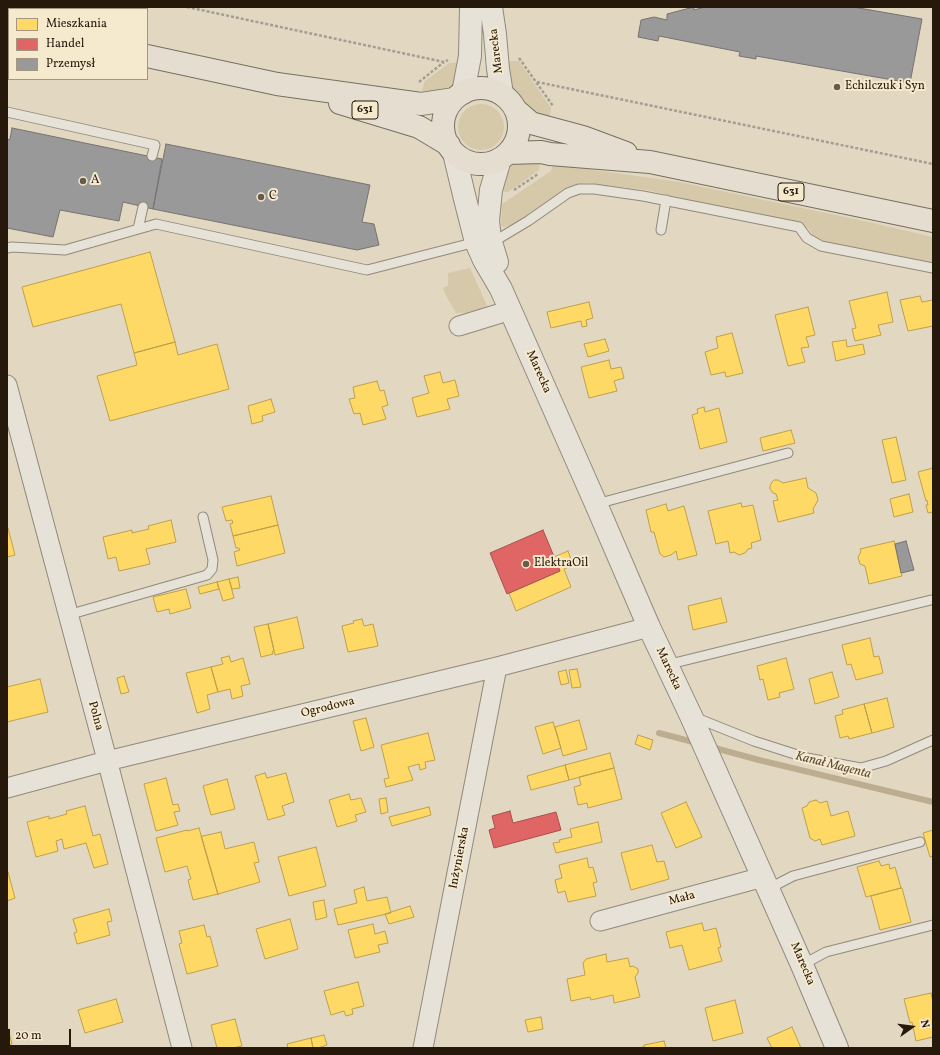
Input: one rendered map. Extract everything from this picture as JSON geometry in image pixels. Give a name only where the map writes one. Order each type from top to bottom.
[{"type":"main road","name":"631","points":[[148,56],[277,84],[421,104],[459,96]]},
{"type":"main road","name":"631","points":[[277,84],[419,127],[452,149]]},
{"type":"main road","points":[[483,88],[493,90],[509,102],[518,119],[519,128],[514,146],[504,156],[491,163],[471,163],[462,159],[452,149],[445,136],[445,116],[448,107],[459,96],[472,89],[483,88]]},
{"type":"main road","name":"631","points":[[509,102],[531,123],[583,137],[650,162]]},
{"type":"main road","name":"631","points":[[504,156],[541,152],[650,162],[933,221]]},
{"type":"street","name":"Marecka","points":[[459,96],[470,56],[471,7]]},
{"type":"street","name":"Marecka","points":[[491,7],[498,69],[509,102]]},
{"type":"street","name":"Marecka","points":[[452,149],[464,199],[483,241]]},
{"type":"street","name":"Marecka","points":[[504,156],[491,190],[488,221],[483,241],[484,260],[502,289],[649,627],[766,883],[837,1048]]},
{"type":"street","points":[[459,326],[511,310]]},
{"type":"street","name":"Polna","points":[[7,385],[182,1048]]},
{"type":"street","name":"Ogrodowa","points":[[7,788],[107,761],[497,667],[649,627]]},
{"type":"street","name":"Inżynierska","points":[[423,1048],[497,667]]},
{"type":"street","name":"Mała","points":[[600,921],[766,883]]},
{"type":"lane","points":[[7,112],[156,145],[152,156]]},
{"type":"lane","points":[[7,248],[65,250],[156,224],[367,270],[483,241],[498,239],[528,221],[568,193],[579,189],[594,189],[666,200],[799,227],[807,238],[821,246],[933,268]]},
{"type":"lane","points":[[661,230],[666,200]]},
{"type":"lane","points":[[138,229],[143,207]]},
{"type":"lane","points":[[596,504],[788,453]]},
{"type":"lane","points":[[68,615],[207,575],[212,569],[213,560],[203,517]]},
{"type":"lane","points":[[666,665],[931,600]]},
{"type":"lane","points":[[694,723],[807,758],[861,768],[886,761],[933,740]]},
{"type":"lane","points":[[766,883],[920,842]]},
{"type":"lane","points":[[802,965],[826,952],[933,925]]},
{"type":"path","points":[[187,7],[444,62]]},
{"type":"path","points":[[497,56],[516,54],[557,111],[553,130]]},
{"type":"path","points":[[414,102],[416,84],[444,62],[459,55],[470,56]]},
{"type":"path","points":[[536,82],[933,164]]},
{"type":"path","points":[[491,198],[505,196],[546,168],[550,154]]},
{"type":"shaded area","points":[[506,61],[519,61],[551,108],[549,121],[530,113],[510,88]]},
{"type":"shaded area","points":[[463,62],[455,84],[445,91],[421,95],[425,81],[449,63]]},
{"type":"shaded area","points":[[476,104],[486,104],[494,108],[500,114],[504,122],[504,132],[500,140],[494,146],[486,150],[476,150],[468,146],[462,140],[458,132],[458,122],[462,114],[468,108]]},
{"type":"shaded area","points":[[540,160],[539,170],[508,192],[497,191],[504,172],[511,166],[518,162]]},
{"type":"shaded area","points":[[553,162],[587,169],[679,182],[933,237],[933,264],[821,241],[812,235],[808,228],[647,190],[586,183],[567,187],[515,224],[504,227],[501,226],[502,204],[551,171]]},
{"type":"shaded area","points":[[470,268],[490,312],[456,313],[445,294],[443,288],[448,286],[448,273]]},
{"type":"building: Mieszkania","points":[[150,252],[175,342],[134,353],[121,304],[33,327],[22,287]]},
{"type":"building: Mieszkania","points":[[887,292],[893,322],[878,325],[881,335],[855,341],[852,329],[856,328],[849,301]]},
{"type":"building: Mieszkania","points":[[920,296],[922,302],[933,300],[933,326],[908,331],[900,300]]},
{"type":"building: Mieszkania","points":[[589,302],[593,318],[586,320],[587,326],[582,327],[581,321],[551,328],[547,312]]},
{"type":"building: Mieszkania","points":[[808,307],[815,335],[806,337],[809,347],[801,348],[805,362],[788,366],[775,315]]},
{"type":"building: Mieszkania","points":[[732,333],[743,373],[726,377],[725,372],[711,375],[705,352],[718,348],[716,337]]},
{"type":"building: Mieszkania","points":[[605,339],[609,351],[588,357],[584,344]]},
{"type":"building: Mieszkania","points":[[846,340],[847,347],[863,344],[865,354],[836,361],[832,342]]},
{"type":"building: Mieszkania","points":[[175,342],[178,355],[217,344],[229,389],[110,421],[97,376],[137,365],[134,353]]},
{"type":"building: Mieszkania","points":[[609,360],[611,369],[621,367],[624,378],[614,381],[617,391],[589,398],[581,367]]},
{"type":"building: Mieszkania","points":[[440,372],[443,383],[455,380],[459,396],[447,399],[450,409],[417,417],[412,398],[429,393],[424,376]]},
{"type":"building: Mieszkania","points":[[377,381],[380,391],[384,390],[388,405],[382,407],[386,419],[363,425],[360,413],[354,414],[349,399],[355,398],[353,387]]},
{"type":"building: Mieszkania","points":[[271,399],[275,412],[262,416],[263,421],[252,424],[248,406]]},
{"type":"building: Mieszkania","points":[[704,407],[705,412],[719,408],[727,442],[700,449],[692,415],[698,413],[697,409]]},
{"type":"building: Mieszkania","points":[[791,430],[795,443],[763,451],[760,438]]},
{"type":"building: Mieszkania","points":[[896,437],[906,480],[892,483],[882,440]]},
{"type":"building: Mieszkania","points":[[933,468],[933,512],[928,513],[926,505],[928,505],[927,500],[926,501],[918,472]]},
{"type":"building: Mieszkania","points":[[806,478],[808,488],[816,493],[818,500],[813,509],[814,513],[778,522],[773,501],[778,500],[776,494],[770,489],[772,482],[774,480],[778,480],[783,483]]},
{"type":"building: Mieszkania","points":[[909,494],[913,512],[894,517],[890,499]]},
{"type":"building: Mieszkania","points":[[271,496],[278,525],[233,536],[230,524],[233,523],[232,520],[226,521],[222,507]]},
{"type":"building: Mieszkania","points":[[741,503],[742,507],[753,505],[761,540],[751,543],[752,548],[739,555],[734,552],[730,553],[728,541],[716,544],[708,511]]},
{"type":"building: Mieszkania","points":[[666,504],[668,511],[684,506],[697,555],[678,560],[676,551],[671,555],[664,557],[660,554],[654,532],[651,532],[646,510]]},
{"type":"building: Mieszkania","points":[[171,520],[176,542],[146,549],[150,564],[119,571],[116,557],[108,559],[103,537],[132,530],[132,533],[149,529],[148,526]]},
{"type":"building: Mieszkania","points":[[278,525],[285,553],[237,566],[234,552],[240,550],[239,548],[236,548],[233,536]]},
{"type":"building: Mieszkania","points":[[7,528],[15,555],[7,557]]},
{"type":"building: Mieszkania","points":[[894,541],[902,576],[869,584],[865,566],[860,564],[858,557],[861,552],[860,549]]},
{"type":"building: Mieszkania","points":[[568,551],[573,565],[564,569],[571,587],[516,611],[509,593],[560,571],[554,557]]},
{"type":"building: Mieszkania","points":[[238,577],[240,588],[232,589],[229,579]]},
{"type":"building: Mieszkania","points":[[229,579],[234,598],[223,601],[217,582]]},
{"type":"building: Mieszkania","points":[[217,582],[219,589],[200,594],[198,587]]},
{"type":"building: Mieszkania","points":[[186,589],[191,608],[170,614],[169,609],[157,612],[153,597]]},
{"type":"building: Mieszkania","points":[[721,598],[727,622],[693,630],[688,606]]},
{"type":"building: Mieszkania","points":[[297,617],[304,648],[275,655],[268,624]]},
{"type":"building: Mieszkania","points":[[362,619],[364,626],[373,624],[378,646],[348,652],[342,626]]},
{"type":"building: Mieszkania","points":[[268,624],[274,651],[272,652],[273,654],[261,657],[254,627]]},
{"type":"building: Mieszkania","points":[[870,638],[874,657],[879,656],[883,673],[856,680],[851,664],[847,665],[842,645]]},
{"type":"building: Mieszkania","points":[[229,656],[231,662],[243,658],[250,684],[241,686],[243,696],[232,699],[230,689],[218,692],[211,667],[223,664],[221,658]]},
{"type":"building: Mieszkania","points":[[786,658],[794,689],[779,693],[780,697],[768,700],[763,679],[760,680],[757,666]]},
{"type":"building: Mieszkania","points":[[211,667],[218,692],[207,695],[210,709],[197,713],[186,673]]},
{"type":"building: Mieszkania","points":[[577,669],[581,687],[572,688],[569,670]]},
{"type":"building: Mieszkania","points":[[566,670],[569,683],[561,685],[558,672]]},
{"type":"building: Mieszkania","points":[[832,672],[839,697],[815,704],[809,679]]},
{"type":"building: Mieszkania","points":[[124,676],[129,692],[121,694],[117,678]]},
{"type":"building: Mieszkania","points":[[40,679],[48,712],[7,722],[7,687]]},
{"type":"building: Mieszkania","points":[[887,698],[894,727],[872,733],[864,704]]},
{"type":"building: Mieszkania","points":[[864,704],[872,733],[849,739],[848,736],[840,738],[835,716],[843,714],[842,710]]},
{"type":"building: Mieszkania","points":[[366,718],[374,747],[361,751],[353,721]]},
{"type":"building: Mieszkania","points":[[579,720],[587,749],[563,756],[555,727]]},
{"type":"building: Mieszkania","points":[[553,722],[561,748],[543,754],[535,727]]},
{"type":"building: Mieszkania","points":[[428,733],[435,760],[425,762],[426,768],[420,770],[419,764],[408,767],[413,780],[386,787],[384,779],[389,778],[381,745]]},
{"type":"building: Mieszkania","points":[[638,735],[653,740],[650,750],[635,744]]},
{"type":"building: Mieszkania","points":[[610,753],[614,768],[569,780],[565,765]]},
{"type":"building: Mieszkania","points":[[565,765],[569,780],[531,790],[527,776]]},
{"type":"building: Mieszkania","points":[[614,768],[622,799],[588,808],[587,803],[578,805],[574,787],[581,785],[579,777]]},
{"type":"building: Mieszkania","points":[[265,773],[267,778],[286,773],[294,802],[282,806],[285,815],[268,820],[255,776]]},
{"type":"building: Mieszkania","points":[[166,778],[173,805],[178,804],[180,811],[174,812],[178,825],[156,831],[144,784]]},
{"type":"building: Mieszkania","points":[[227,779],[235,809],[211,815],[203,786]]},
{"type":"building: Mieszkania","points":[[349,794],[351,800],[361,798],[366,812],[355,815],[357,821],[337,827],[329,800]]},
{"type":"building: Mieszkania","points":[[386,798],[388,812],[381,814],[379,799]]},
{"type":"building: Mieszkania","points":[[816,800],[820,803],[827,801],[831,816],[848,811],[855,836],[822,845],[820,839],[815,841],[810,838],[802,808],[807,806],[809,802]]},
{"type":"building: Mieszkania","points":[[686,802],[702,837],[676,848],[661,813]]},
{"type":"building: Mieszkania","points":[[85,806],[93,836],[100,834],[108,864],[94,868],[86,843],[64,849],[62,839],[56,841],[58,851],[36,857],[27,822],[49,816],[49,819],[67,814],[66,811]]},
{"type":"building: Mieszkania","points":[[429,807],[431,815],[392,826],[389,817]]},
{"type":"building: Mieszkania","points":[[598,822],[602,842],[556,853],[553,843],[572,837],[570,829]]},
{"type":"building: Mieszkania","points":[[199,828],[218,894],[193,900],[188,880],[191,879],[187,866],[165,872],[156,838]]},
{"type":"building: Mieszkania","points":[[933,830],[933,856],[930,857],[923,833]]},
{"type":"building: Mieszkania","points":[[221,832],[225,849],[254,842],[259,862],[254,863],[260,882],[218,895],[201,836]]},
{"type":"building: Mieszkania","points":[[652,845],[657,862],[664,861],[669,879],[631,890],[621,853]]},
{"type":"building: Mieszkania","points":[[316,847],[326,886],[289,896],[278,857]]},
{"type":"building: Mieszkania","points":[[587,858],[589,868],[593,867],[597,882],[593,883],[596,896],[568,902],[565,891],[558,893],[555,880],[562,878],[559,865]]},
{"type":"building: Mieszkania","points":[[879,861],[881,866],[889,864],[890,869],[895,867],[901,888],[866,897],[857,867]]},
{"type":"building: Mieszkania","points":[[7,872],[15,898],[7,901]]},
{"type":"building: Mieszkania","points":[[364,887],[367,901],[387,897],[391,913],[338,925],[334,909],[357,903],[354,890]]},
{"type":"building: Mieszkania","points":[[902,888],[911,922],[880,930],[871,896]]},
{"type":"building: Mieszkania","points":[[324,900],[327,917],[316,920],[313,902]]},
{"type":"building: Mieszkania","points":[[410,906],[414,917],[389,924],[385,914]]},
{"type":"building: Mieszkania","points":[[109,909],[112,921],[107,922],[110,935],[77,944],[74,933],[77,932],[73,919]]},
{"type":"building: Mieszkania","points":[[290,919],[298,949],[265,959],[256,929]]},
{"type":"building: Mieszkania","points":[[702,923],[704,931],[716,928],[721,947],[718,948],[722,961],[689,970],[682,945],[670,948],[666,932]]},
{"type":"building: Mieszkania","points":[[373,924],[375,934],[385,931],[388,943],[378,945],[380,952],[355,958],[348,930]]},
{"type":"building: Mieszkania","points":[[204,925],[207,937],[210,936],[218,966],[187,974],[179,944],[182,943],[179,931]]},
{"type":"building: Mieszkania","points":[[606,954],[607,962],[628,958],[630,967],[633,966],[638,969],[638,973],[635,977],[640,997],[614,1003],[613,995],[591,1000],[590,997],[571,1001],[567,979],[585,975],[583,963],[586,959]]},
{"type":"building: Mieszkania","points":[[358,982],[364,1006],[352,1009],[353,1014],[346,1016],[344,1011],[331,1015],[324,991]]},
{"type":"building: Mieszkania","points":[[931,993],[933,1002],[933,1037],[916,1041],[912,1022],[910,1023],[904,999]]},
{"type":"building: Mieszkania","points":[[116,999],[123,1022],[85,1033],[78,1010]]},
{"type":"building: Mieszkania","points":[[735,1000],[743,1033],[713,1041],[705,1008]]},
{"type":"building: Mieszkania","points":[[541,1017],[543,1029],[528,1032],[525,1020]]},
{"type":"building: Mieszkania","points":[[235,1019],[242,1046],[233,1048],[217,1048],[211,1025]]},
{"type":"building: Mieszkania","points":[[7,1025],[12,1044],[7,1045]]},
{"type":"building: Mieszkania","points":[[792,1027],[801,1048],[772,1048],[767,1038]]},
{"type":"building: Mieszkania","points":[[324,1035],[327,1045],[313,1048],[311,1038]]},
{"type":"building: Mieszkania","points":[[311,1038],[313,1048],[288,1048],[287,1044]]},
{"type":"building: Mieszkania","points":[[664,1041],[666,1048],[637,1048],[644,1047],[644,1045]]},
{"type":"building: Handel","name":"ElektraOil","points":[[543,530],[560,571],[507,594],[490,553]]},
{"type":"building: Handel","points":[[510,811],[513,823],[556,812],[561,830],[494,848],[489,830],[495,828],[492,816]]},
{"type":"building: Przemysł","points":[[694,7],[694,10],[705,7],[853,7],[922,19],[910,83],[756,56],[756,59],[739,56],[740,52],[659,36],[658,41],[638,37],[641,20],[654,17],[667,20],[667,14]]},
{"type":"building: Przemysł","name":"A","points":[[12,128],[162,159],[153,209],[123,202],[119,221],[60,210],[53,237],[7,228],[7,140],[10,139]]},
{"type":"building: Przemysł","name":"C","points":[[166,144],[370,185],[362,222],[374,224],[379,245],[357,250],[153,209]]},
{"type":"building: Przemysł","points":[[906,541],[914,570],[901,573],[895,544]]},
{"type":"waterway","points":[[659,733],[697,743]]},
{"type":"waterway","name":"Kanał Magenta","points":[[711,747],[933,802]]},
{"type":"place","name":"Echilczuk i Syn","points":[[837,87]]},
{"type":"place","name":"A","points":[[83,181]]},
{"type":"place","name":"C","points":[[261,197]]},
{"type":"place","name":"ElektraOil","points":[[526,564]]}]
